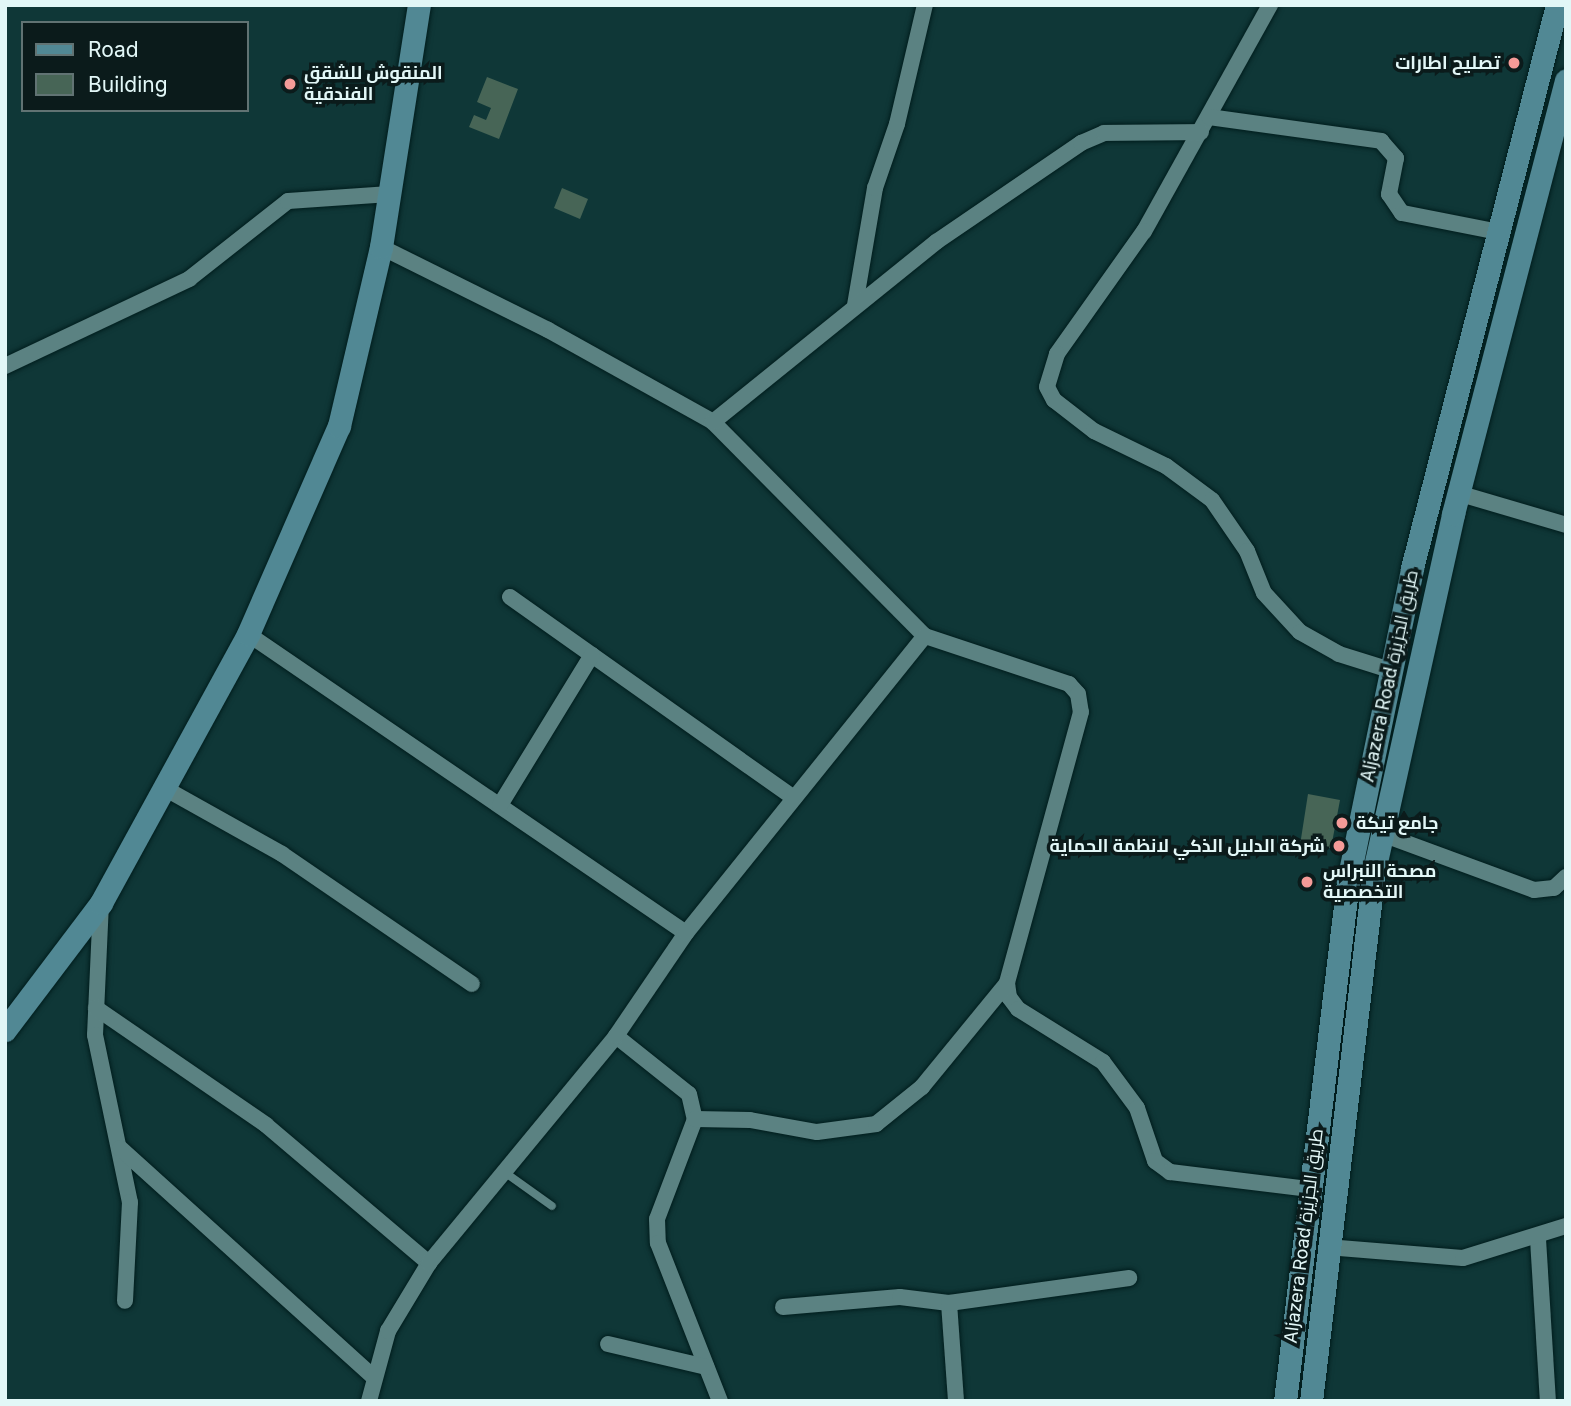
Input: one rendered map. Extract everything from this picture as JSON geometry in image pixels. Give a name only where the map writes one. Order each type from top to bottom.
[{"type":"main road","name":"Aljazera Road طريق الجزيزة","points":[[1285,1401],[1308,1189],[1348,881],[1390,670],[1557,5]]},
{"type":"main road","points":[[5,1030],[101,903],[248,635],[340,426],[381,247],[421,12]]},
{"type":"main road","name":"Aljazera Road طريق الجزيزة","points":[[1311,1401],[1327,1247],[1381,834],[1461,494],[1566,80]]},
{"type":"street","points":[[855,305],[875,188],[897,124],[925,5]]},
{"type":"street","points":[[1270,5],[1144,230],[1057,354],[1046,387],[1054,400],[1094,431],[1166,466],[1212,500],[1247,551],[1264,593],[1300,632],[1339,654],[1390,670]]},
{"type":"street","points":[[1209,117],[1381,141],[1396,158],[1390,194],[1402,213],[1499,232]]},
{"type":"street","points":[[713,422],[855,305],[1081,144],[1104,133],[1201,132]]},
{"type":"street","points":[[5,366],[189,279],[288,201],[390,194]]},
{"type":"street","points":[[381,247],[548,330],[713,422],[925,636],[1059,678],[1078,694],[1081,712],[1065,779],[1007,983],[922,1087],[876,1124],[817,1132],[750,1120],[695,1119]]},
{"type":"street","points":[[1461,494],[1566,525]]},
{"type":"street","points":[[510,597],[794,798]]},
{"type":"street","points":[[248,635],[686,933]]},
{"type":"street","points":[[369,1401],[373,1377],[388,1331],[429,1264],[615,1036],[686,933],[925,636]]},
{"type":"street","points":[[500,805],[592,655]]},
{"type":"street","points":[[164,788],[282,854],[472,984]]},
{"type":"street","points":[[1381,834],[1534,890],[1554,888],[1566,877]]},
{"type":"street","points":[[101,903],[95,1035],[130,1202],[125,1301]]},
{"type":"street","points":[[1007,983],[1017,1009],[1103,1062],[1137,1108],[1155,1161],[1170,1172],[1308,1189]]},
{"type":"street","points":[[96,1008],[266,1125],[429,1264]]},
{"type":"street","points":[[615,1036],[689,1094],[695,1119],[657,1219],[658,1243],[720,1401]]},
{"type":"street","points":[[120,1148],[373,1377]]},
{"type":"street","points":[[1327,1247],[1463,1258],[1538,1239],[1566,1226]]},
{"type":"street","points":[[1538,1239],[1548,1401]]},
{"type":"street","points":[[783,1307],[881,1298],[949,1303],[1129,1278]]},
{"type":"street","points":[[949,1303],[956,1401]]},
{"type":"street","points":[[608,1344],[706,1367]]},
{"type":"lane","points":[[503,1171],[552,1206]]},
{"type":"building","points":[[487,77],[518,89],[499,139],[469,127],[474,115],[486,120],[491,108],[477,102]]},
{"type":"building","points":[[562,188],[588,199],[580,219],[554,208]]},
{"type":"building","points":[[1308,794],[1340,800],[1331,848],[1300,845]]},
{"type":"place","name":"تصليح اطارات","points":[[1514,63]]},
{"type":"place","name":"المنقوش للشقق الفندقية","points":[[290,84]]},
{"type":"place","name":"جامع تيكة","points":[[1342,823]]},
{"type":"place","name":"شركة الدليل الذكي لانظمة الحماية","points":[[1339,846]]},
{"type":"place","name":"مصحة النبراس التخصصية","points":[[1307,882]]}]
